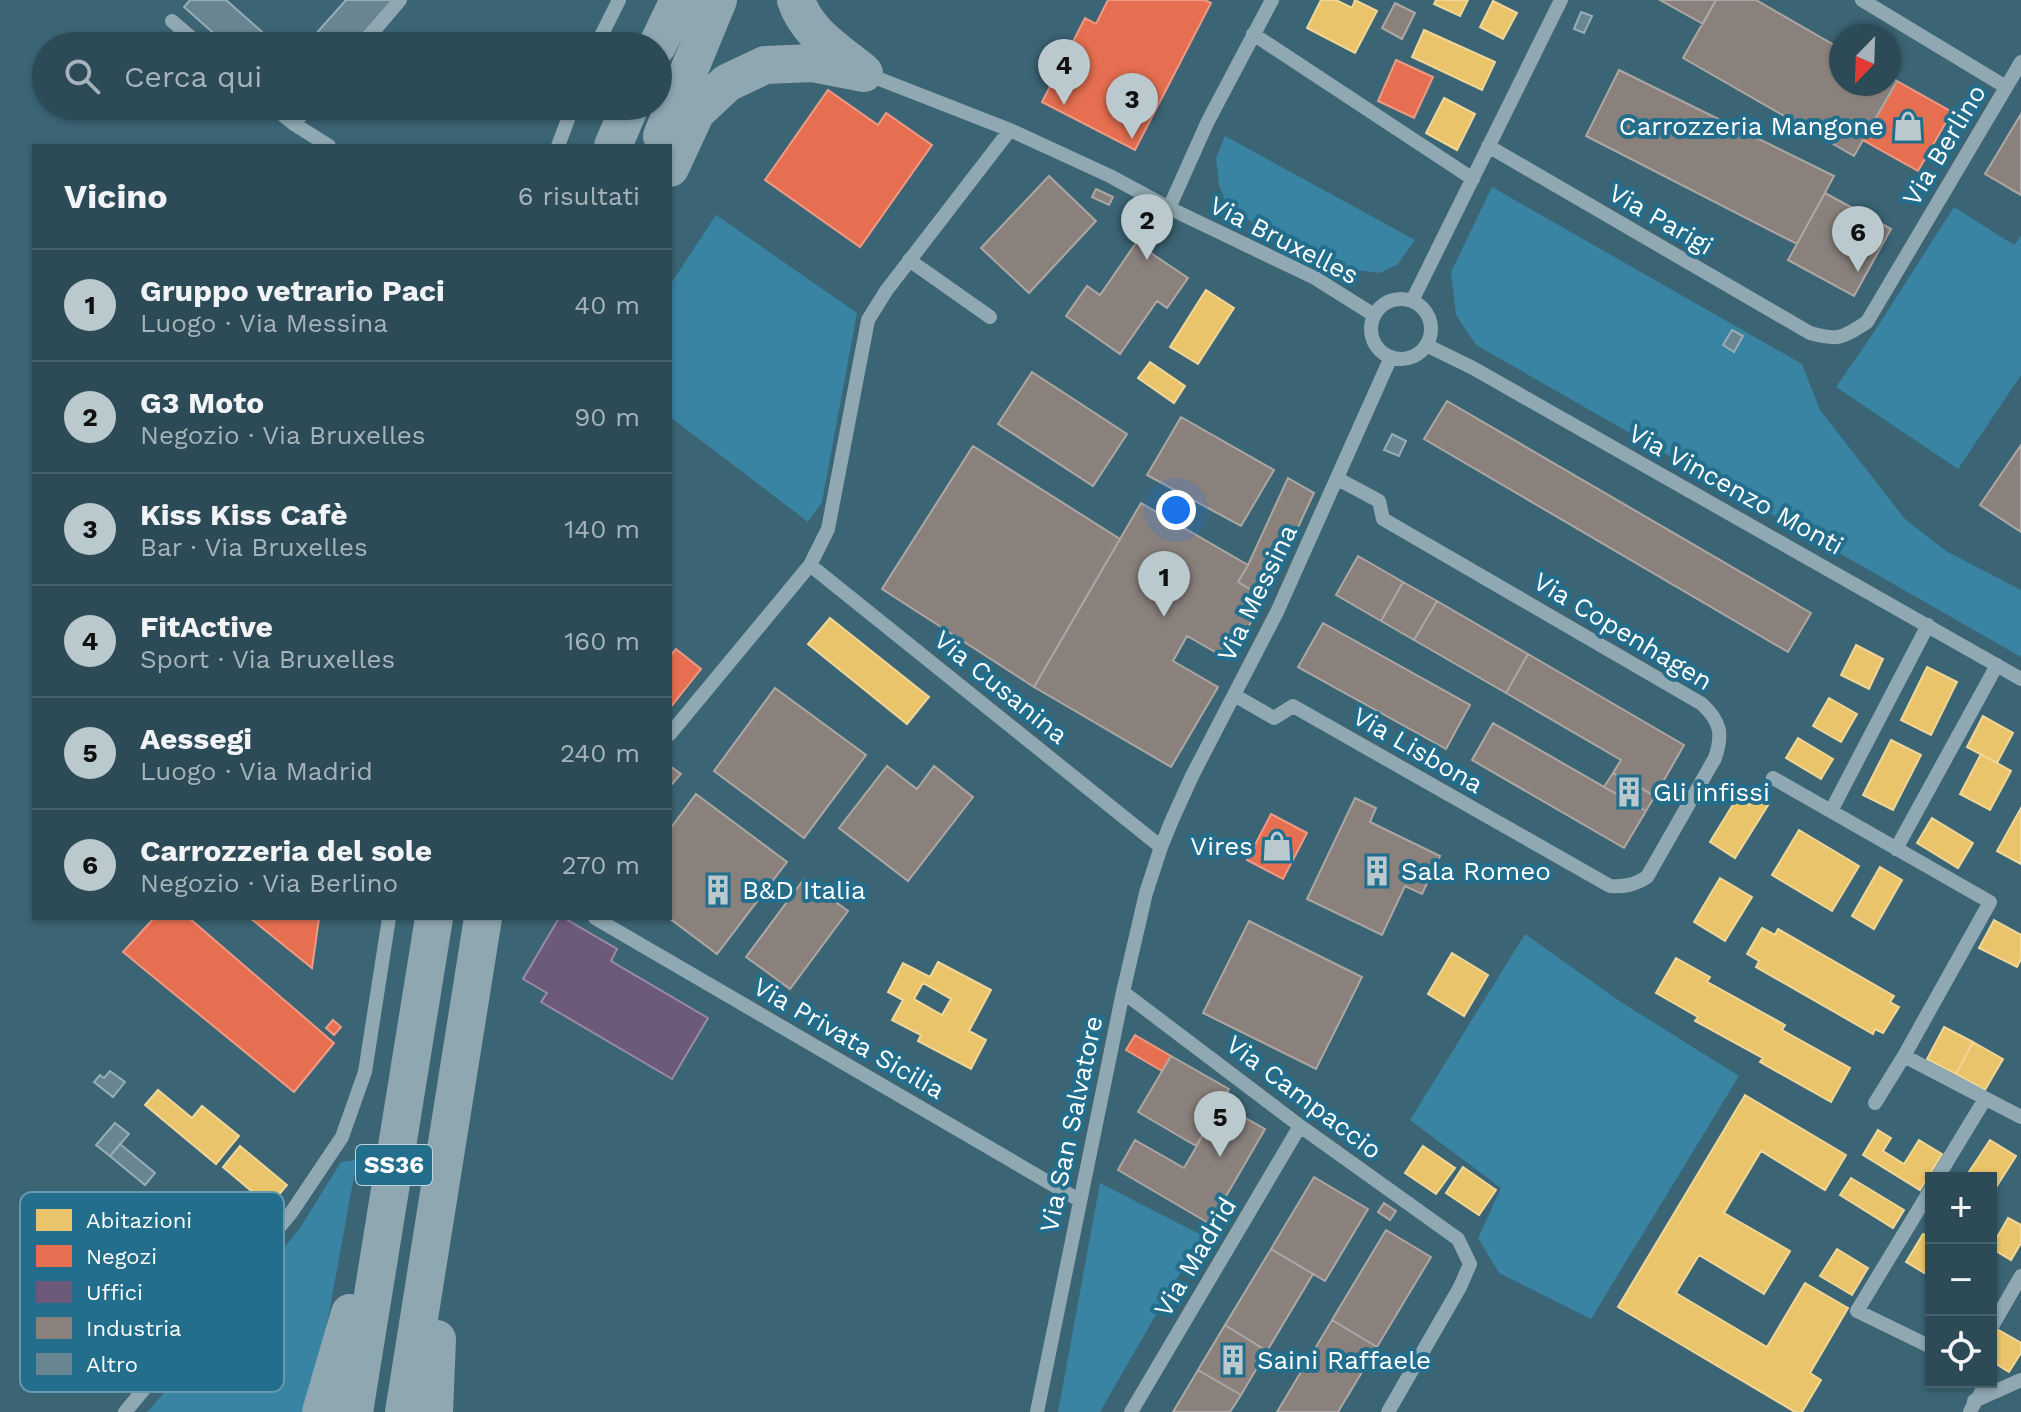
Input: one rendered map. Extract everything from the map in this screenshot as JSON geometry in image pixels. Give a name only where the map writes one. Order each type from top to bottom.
[{"type":"highway","points":[[664,32],[679,0]]},
{"type":"highway","points":[[672,112],[718,0]]},
{"type":"highway","points":[[796,0],[818,36],[864,73]]},
{"type":"highway","points":[[672,164],[696,112],[727,83],[765,65],[813,63],[864,73]]},
{"type":"highway","points":[[614,144],[624,120]]},
{"type":"highway","points":[[659,144],[669,120]]},
{"type":"highway","name":"SS36","points":[[354,1412],[434,920]]},
{"type":"highway","name":"SS36","points":[[404,1412],[483,920]]},
{"type":"highway","points":[[434,1412],[445,1158]]},
{"type":"highway","points":[[321,1412],[394,1165]]},
{"type":"street","points":[[373,32],[400,0]]},
{"type":"street","points":[[603,32],[619,0]]},
{"type":"street","points":[[1169,208],[1208,121],[1272,0]]},
{"type":"street","points":[[1412,301],[1561,0]]},
{"type":"street","points":[[1862,0],[2006,87]]},
{"type":"street","points":[[172,21],[185,32]]},
{"type":"street","points":[[1253,34],[1473,179]]},
{"type":"street","name":"Via Berlino","points":[[1810,333],[1831,339],[1848,334],[1867,322],[2021,62]]},
{"type":"street","name":"Via Bruxelles","points":[[864,73],[1010,130],[1110,176],[1315,278],[1374,315]]},
{"type":"street","points":[[289,120],[326,144]]},
{"type":"street","points":[[294,124],[297,120]]},
{"type":"street","points":[[559,144],[568,120]]},
{"type":"street","points":[[672,732],[810,565],[828,529],[868,320],[909,260],[1010,130]]},
{"type":"street","name":"Via Parigi","points":[[1488,146],[1810,333]]},
{"type":"street","points":[[909,260],[990,317]]},
{"type":"street","points":[[1395,299],[1412,301],[1421,306],[1431,325],[1426,345],[1411,357],[1401,359],[1384,354],[1373,340],[1371,323],[1374,315],[1379,308],[1395,299]]},
{"type":"street","name":"Via Vincenzo Monti","points":[[1426,345],[1473,368],[2021,679]]},
{"type":"street","name":"Via Messina","points":[[1161,847],[1187,785],[1277,612],[1391,357]]},
{"type":"street","name":"Via Copenhagen","points":[[1338,479],[1379,501],[1383,519],[1702,704],[1713,714],[1719,728],[1720,743],[1715,758],[1647,877],[1625,887],[1610,886],[1580,869]]},
{"type":"street","name":"Via Cusanina","points":[[810,565],[1161,847]]},
{"type":"street","points":[[1831,811],[1928,625]]},
{"type":"street","points":[[1896,849],[1997,665]]},
{"type":"street","name":"Via Lisbona","points":[[1234,695],[1274,718],[1293,706],[1580,869]]},
{"type":"street","points":[[1773,778],[1990,902],[1875,1103]]},
{"type":"street","name":"Via San Salvatore","points":[[1037,1412],[1138,923],[1161,847]]},
{"type":"street","points":[[284,1221],[342,1137],[365,1072],[389,920]]},
{"type":"street","name":"Via Privata Sicilia","points":[[598,920],[1079,1200]]},
{"type":"street","name":"Via Campaccio","points":[[1123,992],[1300,1126],[1458,1239],[1470,1264],[1388,1412]]},
{"type":"street","points":[[1904,1056],[2021,1117]]},
{"type":"street","points":[[1941,1172],[1985,1099]]},
{"type":"street","name":"Via Madrid","points":[[1131,1412],[1300,1126]]},
{"type":"street","points":[[1925,1199],[1857,1311],[1925,1344]]},
{"type":"street","points":[[1997,1318],[2021,1276]]},
{"type":"street","points":[[1972,1406],[2021,1380]]},
{"type":"street","points":[[1972,1406],[1983,1388]]},
{"type":"street","points":[[125,1412],[142,1392]]},
{"type":"shaded area","points":[[1225,136],[1415,240],[1398,264],[1380,273],[1341,268],[1247,219],[1226,203],[1219,185],[1216,158]]},
{"type":"shaded area","points":[[1492,187],[1802,364],[1820,410],[1905,519],[1946,551],[2021,590],[2021,657],[1476,345],[1456,315],[1451,272]]},
{"type":"shaded area","points":[[1954,207],[2014,245],[2021,236],[2021,375],[1958,469],[1836,387]]},
{"type":"shaded area","points":[[716,215],[857,313],[822,502],[808,522],[672,419],[672,282]]},
{"type":"shaded area","points":[[1525,934],[1621,1002],[1739,1076],[1591,1319],[1499,1273],[1478,1238],[1501,1188],[1410,1120]]},
{"type":"shaded area","points":[[357,1160],[311,1412],[147,1412],[165,1392],[284,1392],[284,1248],[341,1162]]},
{"type":"shaded area","points":[[1100,1183],[1215,1242],[1208,1259],[1192,1252],[1100,1412],[1058,1412]]},
{"type":"building: Abitazioni","points":[[1321,0],[1336,0],[1352,8],[1355,0],[1377,11],[1355,53],[1307,28]]},
{"type":"building: Abitazioni","points":[[1436,0],[1468,0],[1460,16],[1434,4]]},
{"type":"building: Abitazioni","points":[[1493,1],[1517,13],[1503,39],[1480,27]]},
{"type":"building: Abitazioni","points":[[1424,30],[1495,62],[1482,90],[1412,57]]},
{"type":"building: Abitazioni","points":[[1444,98],[1475,114],[1457,150],[1426,133]]},
{"type":"building: Abitazioni","points":[[1206,290],[1234,308],[1198,364],[1170,347]]},
{"type":"building: Abitazioni","points":[[1150,362],[1185,386],[1174,403],[1138,378]]},
{"type":"building: Abitazioni","points":[[830,618],[929,697],[907,724],[808,644]]},
{"type":"building: Abitazioni","points":[[1856,645],[1883,659],[1869,689],[1841,675]]},
{"type":"building: Abitazioni","points":[[1927,667],[1957,682],[1931,735],[1901,720]]},
{"type":"building: Abitazioni","points":[[1829,698],[1857,714],[1841,742],[1813,726]]},
{"type":"building: Abitazioni","points":[[1983,716],[2013,733],[1997,763],[1967,747]]},
{"type":"building: Abitazioni","points":[[1798,738],[1833,759],[1821,779],[1786,758]]},
{"type":"building: Abitazioni","points":[[1891,740],[1921,755],[1893,810],[1863,795]]},
{"type":"building: Abitazioni","points":[[1981,754],[2011,771],[1990,810],[1960,794]]},
{"type":"building: Abitazioni","points":[[1756,793],[1770,802],[1735,858],[1710,842],[1737,798],[1749,805]]},
{"type":"building: Abitazioni","points":[[2021,808],[2021,864],[1997,851]]},
{"type":"building: Abitazioni","points":[[1932,818],[1973,843],[1958,868],[1917,843]]},
{"type":"building: Abitazioni","points":[[1799,830],[1859,866],[1832,911],[1772,875]]},
{"type":"building: Abitazioni","points":[[1880,867],[1902,880],[1874,929],[1852,916]]},
{"type":"building: Abitazioni","points":[[1720,878],[1752,897],[1725,941],[1694,922]]},
{"type":"building: Abitazioni","points":[[1994,920],[2021,935],[2021,959],[2017,967],[1979,948]]},
{"type":"building: Abitazioni","points":[[1762,928],[1775,935],[1778,929],[1894,996],[1890,1002],[1899,1007],[1883,1033],[1875,1029],[1873,1034],[1756,967],[1759,961],[1747,954]]},
{"type":"building: Abitazioni","points":[[1452,953],[1488,975],[1464,1016],[1428,994]]},
{"type":"building: Abitazioni","points":[[1676,958],[1710,977],[1707,982],[1785,1025],[1782,1030],[1850,1068],[1831,1102],[1760,1062],[1763,1058],[1695,1021],[1698,1017],[1656,993]]},
{"type":"building: Abitazioni","points":[[938,962],[991,990],[969,1031],[986,1040],[971,1069],[918,1041],[921,1035],[892,1020],[903,1000],[888,992],[903,963],[930,977]],"holes":[[[923,983],[951,999],[942,1015],[914,999]]]},
{"type":"building: Abitazioni","points":[[1944,1027],[1973,1042],[1956,1074],[1927,1059]]},
{"type":"building: Abitazioni","points":[[1973,1042],[2003,1059],[1985,1090],[1956,1074]]},
{"type":"building: Abitazioni","points":[[158,1090],[192,1118],[202,1106],[239,1136],[216,1164],[145,1105]]},
{"type":"building: Abitazioni","points":[[1745,1095],[1846,1155],[1825,1190],[1761,1151],[1724,1213],[1790,1251],[1764,1294],[1699,1255],[1676,1293],[1767,1347],[1805,1283],[1848,1308],[1810,1373],[1821,1380],[1802,1412],[1795,1412],[1618,1307]]},
{"type":"building: Abitazioni","points":[[1878,1130],[1891,1138],[1883,1151],[1904,1164],[1919,1140],[1942,1154],[1931,1172],[1925,1172],[1925,1182],[1920,1190],[1863,1155]]},
{"type":"building: Abitazioni","points":[[1990,1140],[2016,1156],[1997,1186],[1997,1172],[1969,1172]]},
{"type":"building: Abitazioni","points":[[240,1146],[287,1185],[281,1192],[252,1192],[223,1167]]},
{"type":"building: Abitazioni","points":[[1423,1146],[1455,1168],[1436,1194],[1405,1173]]},
{"type":"building: Abitazioni","points":[[1463,1167],[1496,1190],[1479,1215],[1446,1193]]},
{"type":"building: Abitazioni","points":[[1851,1178],[1904,1210],[1893,1228],[1840,1195]]},
{"type":"building: Abitazioni","points":[[2008,1218],[2021,1225],[2021,1243],[2011,1260],[1997,1252],[1997,1237]]},
{"type":"building: Abitazioni","points":[[1923,1234],[1925,1235],[1925,1273],[1906,1262]]},
{"type":"building: Abitazioni","points":[[1837,1249],[1868,1268],[1852,1295],[1820,1276]]},
{"type":"building: Abitazioni","points":[[1997,1329],[2021,1343],[2021,1353],[2009,1372],[1997,1365]]},
{"type":"building: Negozi","points":[[1108,0],[1205,0],[1211,3],[1135,150],[1042,102],[1085,18],[1096,24]]},
{"type":"building: Negozi","points":[[1396,60],[1433,77],[1414,118],[1378,101]]},
{"type":"building: Negozi","name":"Carrozzeria Mangone","points":[[1901,83],[1952,112],[1918,171],[1863,140],[1888,96],[1901,96]]},
{"type":"building: Negozi","points":[[828,90],[878,125],[886,113],[932,145],[860,247],[765,180]]},
{"type":"building: Negozi","points":[[676,649],[701,669],[672,705],[672,654]]},
{"type":"building: Negozi","name":"Vires","points":[[1271,814],[1307,833],[1283,879],[1247,860]]},
{"type":"building: Negozi","points":[[152,920],[191,920],[334,1043],[294,1092],[123,952]]},
{"type":"building: Negozi","points":[[252,920],[319,920],[312,968]]},
{"type":"building: Negozi","points":[[333,1020],[341,1027],[334,1035],[326,1028]]},
{"type":"building: Negozi","points":[[1135,1035],[1171,1056],[1162,1071],[1126,1050]]},
{"type":"building: Uffici","points":[[558,920],[567,920],[617,949],[611,961],[708,1018],[672,1079],[541,1002],[547,993],[523,979]]},
{"type":"building: Industria","points":[[1660,0],[1716,0],[1703,24]]},
{"type":"building: Industria","points":[[1716,0],[1756,0],[1829,42],[1829,96],[1888,96],[1854,156],[1683,58]]},
{"type":"building: Industria","points":[[1395,3],[1415,13],[1402,39],[1382,28]]},
{"type":"building: Industria","points":[[1619,70],[1834,176],[1797,244],[1586,136]]},
{"type":"building: Industria","points":[[2021,114],[2021,195],[1985,174]]},
{"type":"building: Industria","points":[[1049,176],[1096,221],[1029,293],[981,248]]},
{"type":"building: Industria","points":[[1096,189],[1113,197],[1109,205],[1092,197]]},
{"type":"building: Industria","points":[[1825,193],[1891,229],[1854,296],[1788,260]]},
{"type":"building: Industria","points":[[1136,243],[1188,278],[1167,308],[1157,301],[1120,354],[1066,316],[1087,286],[1100,295]]},
{"type":"building: Industria","points":[[1032,372],[1127,434],[1093,486],[998,424]]},
{"type":"building: Industria","points":[[1447,401],[1811,613],[1788,652],[1424,439]]},
{"type":"building: Industria","points":[[1181,417],[1274,470],[1241,526],[1147,475]]},
{"type":"building: Industria","points":[[2021,445],[2021,532],[1980,505]]},
{"type":"building: Industria","points":[[973,446],[1120,539],[1034,687],[882,589]]},
{"type":"building: Industria","points":[[1288,478],[1314,493],[1265,598],[1238,582]]},
{"type":"building: Industria","points":[[1141,503],[1248,565],[1238,582],[1265,598],[1229,660],[1187,636],[1173,661],[1218,687],[1171,767],[1034,687]]},
{"type":"building: Industria","points":[[1358,556],[1403,582],[1381,621],[1336,595]]},
{"type":"building: Industria","points":[[1403,582],[1437,601],[1414,640],[1381,621]]},
{"type":"building: Industria","points":[[1437,601],[1528,654],[1506,693],[1414,640]]},
{"type":"building: Industria","points":[[1323,623],[1470,705],[1446,749],[1298,667]]},
{"type":"building: Industria","points":[[1528,654],[1684,745],[1655,796],[1613,773],[1621,760],[1506,693]]},
{"type":"building: Industria","points":[[775,688],[866,755],[804,838],[714,771]]},
{"type":"building: Industria","points":[[1493,723],[1646,811],[1624,848],[1472,760]]},
{"type":"building: Industria","points":[[887,766],[917,789],[934,766],[973,797],[908,881],[839,828]]},
{"type":"building: Industria","points":[[672,767],[681,774],[672,784]]},
{"type":"building: Industria","name":"Gli infissi","points":[[1613,773],[1655,796],[1646,811],[1604,787]]},
{"type":"building: Industria","name":"B&D Italia","points":[[696,794],[787,862],[717,954],[672,920],[672,826]]},
{"type":"building: Industria","name":"Sala Romeo","points":[[1355,798],[1376,808],[1370,822],[1440,856],[1422,894],[1405,886],[1382,935],[1307,899]]},
{"type":"building: Industria","points":[[804,879],[848,911],[790,989],[746,957]]},
{"type":"building: Industria","points":[[1249,921],[1362,977],[1316,1069],[1203,1013]]},
{"type":"building: Industria","points":[[1171,1056],[1229,1089],[1196,1146],[1138,1112]]},
{"type":"building: Industria","points":[[1221,1104],[1265,1129],[1210,1224],[1118,1170],[1135,1140],[1184,1168]]},
{"type":"building: Industria","points":[[1314,1177],[1368,1209],[1325,1281],[1271,1249]]},
{"type":"building: Industria","points":[[1384,1203],[1396,1211],[1390,1220],[1378,1212]]},
{"type":"building: Industria","points":[[1386,1230],[1431,1257],[1377,1347],[1332,1320]]},
{"type":"building: Industria","points":[[1271,1249],[1313,1274],[1267,1351],[1225,1325]]},
{"type":"building: Industria","points":[[1332,1320],[1377,1347],[1338,1412],[1277,1412]]},
{"type":"building: Industria","name":"Saini Raffaele","points":[[1225,1325],[1267,1351],[1241,1395],[1198,1370]]},
{"type":"building: Industria","points":[[1198,1370],[1241,1395],[1230,1412],[1173,1412]]},
{"type":"building: Altro","points":[[190,0],[226,0],[262,32],[212,32],[184,7]]},
{"type":"building: Altro","points":[[346,0],[393,0],[364,32],[317,32]]},
{"type":"building: Altro","points":[[1581,12],[1592,16],[1584,33],[1574,29]]},
{"type":"building: Altro","points":[[1732,330],[1743,336],[1734,352],[1723,345]]},
{"type":"building: Altro","points":[[1392,434],[1406,441],[1399,456],[1384,450]]},
{"type":"building: Altro","points":[[110,1071],[125,1082],[113,1097],[94,1082]]},
{"type":"building: Altro","points":[[115,1123],[129,1134],[110,1156],[96,1145]]},
{"type":"building: Altro","points":[[120,1144],[155,1173],[145,1185],[110,1156]]},
{"type":"place","name":"FitActive","points":[[1064,105]]},
{"type":"place","name":"Carrozzeria Mangone","points":[[1908,126]]},
{"type":"place","name":"Kiss Kiss Cafè","points":[[1132,139]]},
{"type":"place","name":"G3 Moto","points":[[1147,260]]},
{"type":"place","name":"Carrozzeria del sole","points":[[1858,272]]},
{"type":"place","name":"Gruppo vetrario Paci","points":[[1164,617]]},
{"type":"place","name":"Gli infissi","points":[[1629,792]]},
{"type":"place","name":"Vires","points":[[1277,846]]},
{"type":"place","name":"Sala Romeo","points":[[1377,871]]},
{"type":"place","name":"B&D Italia","points":[[718,890]]},
{"type":"place","name":"Aessegi","points":[[1220,1157]]},
{"type":"place","name":"Saini Raffaele","points":[[1233,1360]]}]
